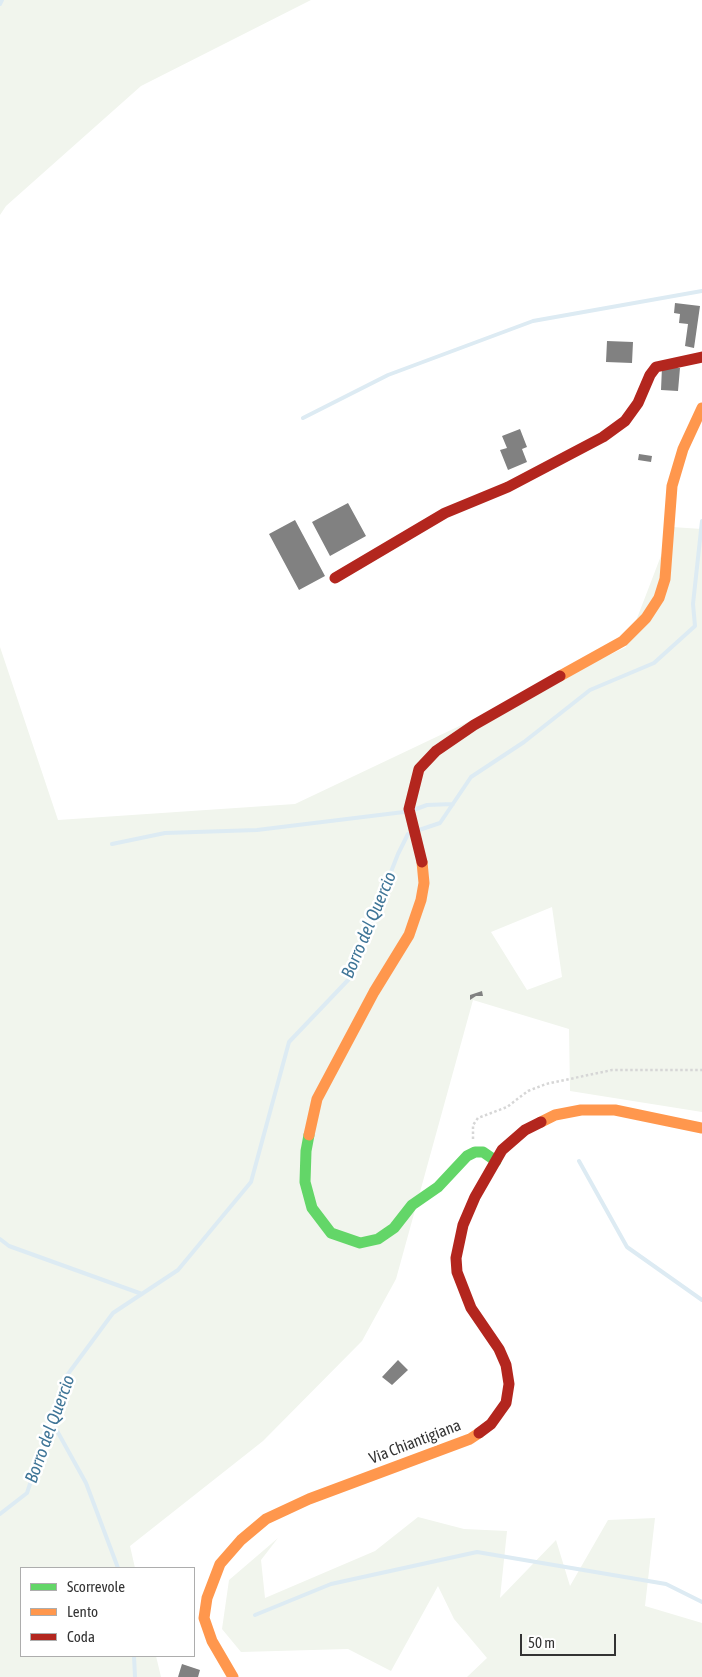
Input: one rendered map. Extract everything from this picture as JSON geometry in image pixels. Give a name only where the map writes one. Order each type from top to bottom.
[{"type":"street","points":[[335,578],[445,512],[508,487],[603,437],[625,421],[656,367],[702,357]]},
{"type":"street","points":[[496,1161],[483,1152],[475,1152],[467,1156],[438,1187],[412,1205],[394,1228],[378,1239],[360,1243],[331,1233],[312,1208],[305,1182],[306,1151],[317,1100],[374,992],[409,935],[421,900],[424,883],[422,862],[409,809],[419,769],[436,751],[474,725],[623,641],[646,618],[659,598],[665,579],[672,486],[683,449],[702,408]]},
{"type":"street","name":"Via Chiantigiana","points":[[233,1677],[212,1641],[204,1618],[207,1598],[220,1564],[241,1540],[266,1519],[309,1499],[470,1439],[491,1424],[506,1402],[509,1384],[506,1365],[499,1349],[471,1308],[457,1272],[456,1258],[463,1225],[475,1197],[502,1150],[525,1130],[555,1115],[581,1110],[615,1110],[702,1128]]},
{"type":"path","points":[[475,1152],[472,1135],[478,1118],[507,1106],[528,1091],[546,1084],[612,1070],[702,1070]]},
{"type":"shaded area","points":[[0,0],[311,0],[141,86],[6,206],[0,215]]},
{"type":"shaded area","points":[[672,527],[702,529],[702,1112],[570,1091],[569,1029],[473,1000],[396,1279],[362,1341],[263,1441],[130,1546],[135,1567],[20,1567],[20,1657],[156,1657],[161,1677],[0,1677],[0,647],[58,820],[295,804],[626,647]],"holes":[[[552,907],[562,977],[527,990],[491,932]]]},
{"type":"shaded area","points":[[418,1517],[464,1529],[507,1531],[500,1598],[556,1540],[570,1586],[608,1520],[655,1518],[645,1606],[702,1623],[702,1677],[467,1677],[487,1658],[454,1619],[438,1586],[391,1671],[348,1649],[241,1652],[222,1629],[229,1580],[278,1538],[261,1560],[265,1598],[375,1551]]},
{"type":"building","points":[[675,303],[700,306],[694,348],[685,346],[688,324],[679,323],[680,314],[674,313]]},
{"type":"building","points":[[607,341],[633,342],[632,363],[606,362]]},
{"type":"building","points":[[662,367],[680,368],[678,391],[661,390]]},
{"type":"building","points":[[520,429],[527,447],[522,449],[527,462],[508,470],[500,450],[507,448],[502,436]]},
{"type":"building","points":[[639,454],[652,456],[651,462],[638,460]]},
{"type":"building","points":[[348,503],[366,536],[330,556],[312,522]]},
{"type":"building","points":[[295,520],[325,576],[299,590],[269,534]]},
{"type":"building","points":[[482,991],[483,996],[476,996],[470,1000],[470,995]]},
{"type":"building","points":[[398,1360],[408,1370],[392,1385],[382,1377]]},
{"type":"building","points":[[182,1664],[200,1670],[198,1677],[178,1677]]},
{"type":"waterway","points":[[0,4],[2,0]]},
{"type":"waterway","points":[[303,418],[388,375],[533,321],[702,291]]},
{"type":"waterway","name":"Borro del Quercio","points":[[419,830],[440,823],[471,777],[524,742],[590,690],[654,663],[695,626],[693,604],[702,521]]},
{"type":"waterway","points":[[416,809],[427,805],[453,804]]},
{"type":"waterway","points":[[112,844],[165,833],[257,830],[404,812]]},
{"type":"waterway","name":"Borro del Quercio","points":[[0,1514],[27,1493],[65,1378],[113,1313],[178,1270],[251,1182],[289,1042],[349,979],[398,854],[408,834]]},
{"type":"waterway","points":[[579,1161],[627,1247],[702,1300]]},
{"type":"waterway","points":[[0,1239],[9,1246],[142,1294]]},
{"type":"waterway","points":[[51,1420],[86,1483],[118,1567]]},
{"type":"waterway","points":[[255,1615],[331,1584],[477,1552],[666,1584],[702,1602]]},
{"type":"waterway","points":[[134,1657],[135,1677]]},
{"type":"traffic: fast","points":[[309,1135],[306,1151],[305,1182],[312,1208],[331,1233],[360,1243],[378,1239],[394,1228],[412,1205],[438,1187],[467,1156],[475,1152],[483,1152],[496,1161]]},
{"type":"traffic: slow","points":[[560,676],[623,641],[646,618],[659,598],[665,579],[672,486],[683,449],[702,408]]},
{"type":"traffic: slow","points":[[309,1135],[317,1099],[374,992],[409,935],[421,900],[424,883],[422,862]]},
{"type":"traffic: slow","points":[[541,1122],[555,1115],[581,1110],[615,1110],[702,1128]]},
{"type":"traffic: slow","points":[[233,1677],[212,1641],[204,1618],[207,1598],[220,1564],[241,1540],[266,1519],[309,1499],[470,1439],[479,1433]]},
{"type":"traffic: jam","points":[[335,578],[445,513],[508,487],[603,437],[625,421],[638,403],[650,375],[656,367],[702,357]]},
{"type":"traffic: jam","points":[[422,862],[409,809],[419,769],[436,751],[474,725],[560,676]]},
{"type":"traffic: jam","points":[[479,1433],[491,1424],[506,1403],[509,1384],[506,1365],[499,1349],[471,1308],[457,1272],[456,1258],[463,1225],[475,1197],[502,1150],[525,1130],[541,1122]]}]
